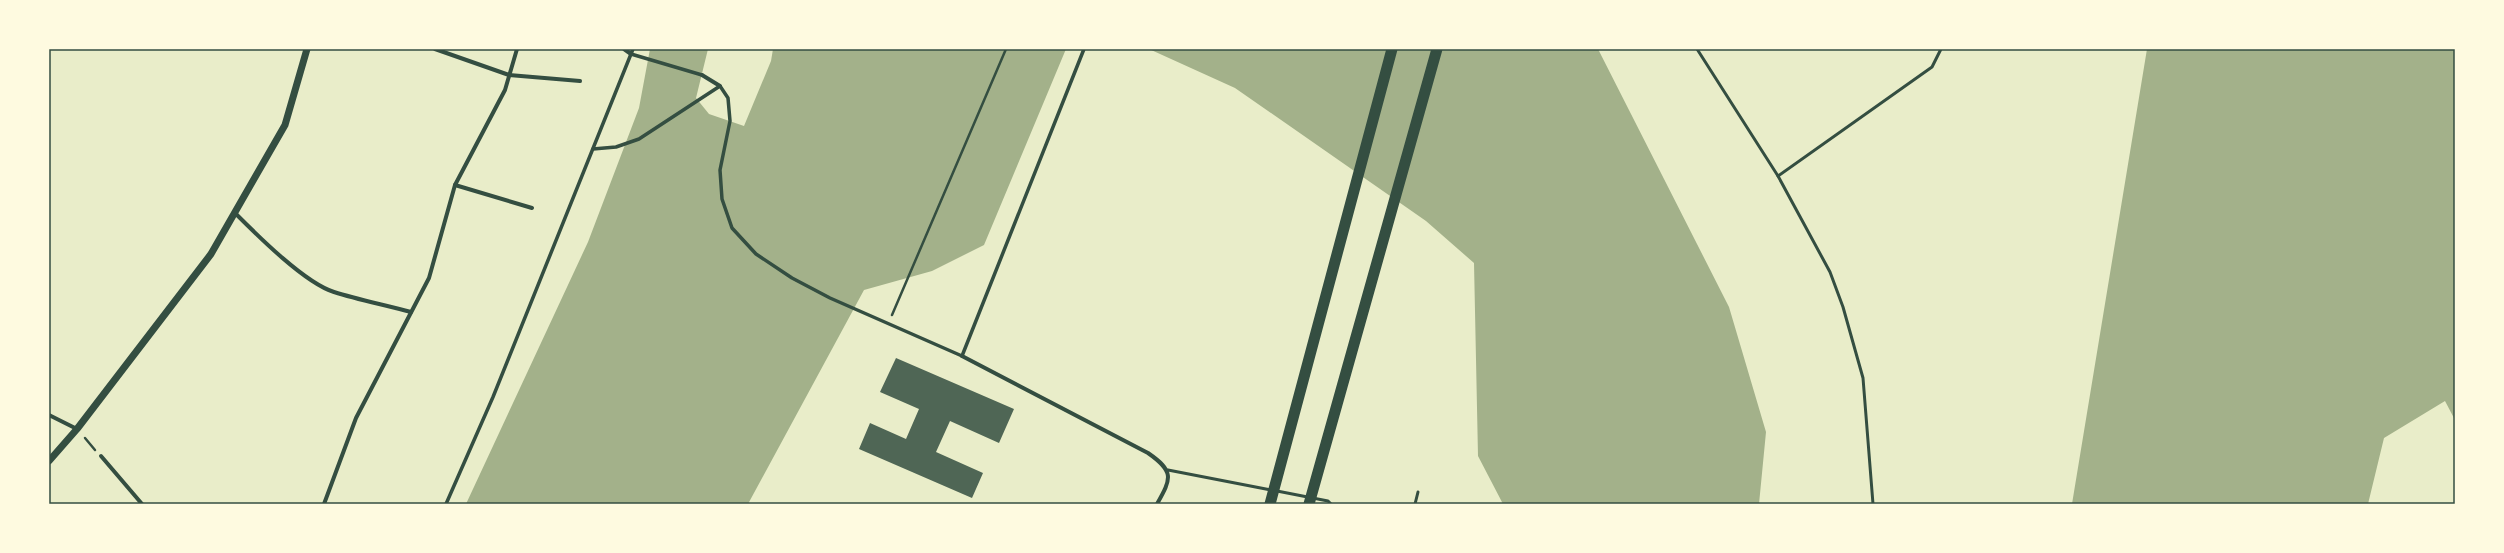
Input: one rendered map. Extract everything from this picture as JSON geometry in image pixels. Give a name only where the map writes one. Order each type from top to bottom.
[{"type":"highway","points":[[1270,504],[1392,49]]},
{"type":"highway","points":[[1309,504],[1437,49]]},
{"type":"street","points":[[49,461],[77,429],[211,254],[236,214],[285,125],[307,49]]},
{"type":"street","points":[[435,49],[509,75],[580,81]]},
{"type":"street","points":[[324,504],[356,418],[429,278],[455,185],[505,90],[517,49]]},
{"type":"street","points":[[624,49],[631,54],[702,75],[720,86],[728,98],[730,121],[720,170],[722,199],[732,228],[756,254],[792,278],[830,298],[856,308],[962,356],[1148,453],[1162,462],[1168,470],[1169,479],[1166,489],[1157,504]]},
{"type":"street","points":[[446,504],[493,397],[633,49]]},
{"type":"street","points":[[962,356],[1084,49]]},
{"type":"street","points":[[593,149],[616,147],[639,139],[720,86]]},
{"type":"street","points":[[455,185],[532,208]]},
{"type":"street","points":[[236,214],[302,274],[320,286],[333,292],[411,312]]},
{"type":"street","points":[[49,415],[77,429]]},
{"type":"street","points":[[101,456],[142,504]]},
{"type":"lane","points":[[1697,49],[1778,176],[1830,272],[1843,307],[1863,378],[1873,504]]},
{"type":"lane","points":[[1778,176],[1932,67],[1941,49]]},
{"type":"lane","points":[[1168,470],[1328,501],[1330,504]]},
{"type":"lane","points":[[1415,504],[1418,492]]},
{"type":"path","points":[[888,323],[1006,49]]},
{"type":"path","points":[[77,429],[101,456]]},
{"type":"shaded area","points":[[650,49],[708,49],[696,98],[709,114],[744,126],[771,61],[773,49],[1066,49],[984,245],[932,271],[864,290],[748,504],[466,504],[588,242],[639,108]]},
{"type":"shaded area","points":[[1149,49],[1598,49],[1729,307],[1766,432],[1759,504],[1503,504],[1478,456],[1474,263],[1426,221],[1235,88]]},
{"type":"shaded area","points":[[2147,49],[2455,49],[2455,420],[2445,401],[2384,438],[2368,504],[2072,504]]},
{"type":"building","points":[[896,358],[1014,409],[999,443],[950,421],[936,452],[983,473],[972,498],[859,449],[870,423],[906,439],[919,409],[880,392]]}]
